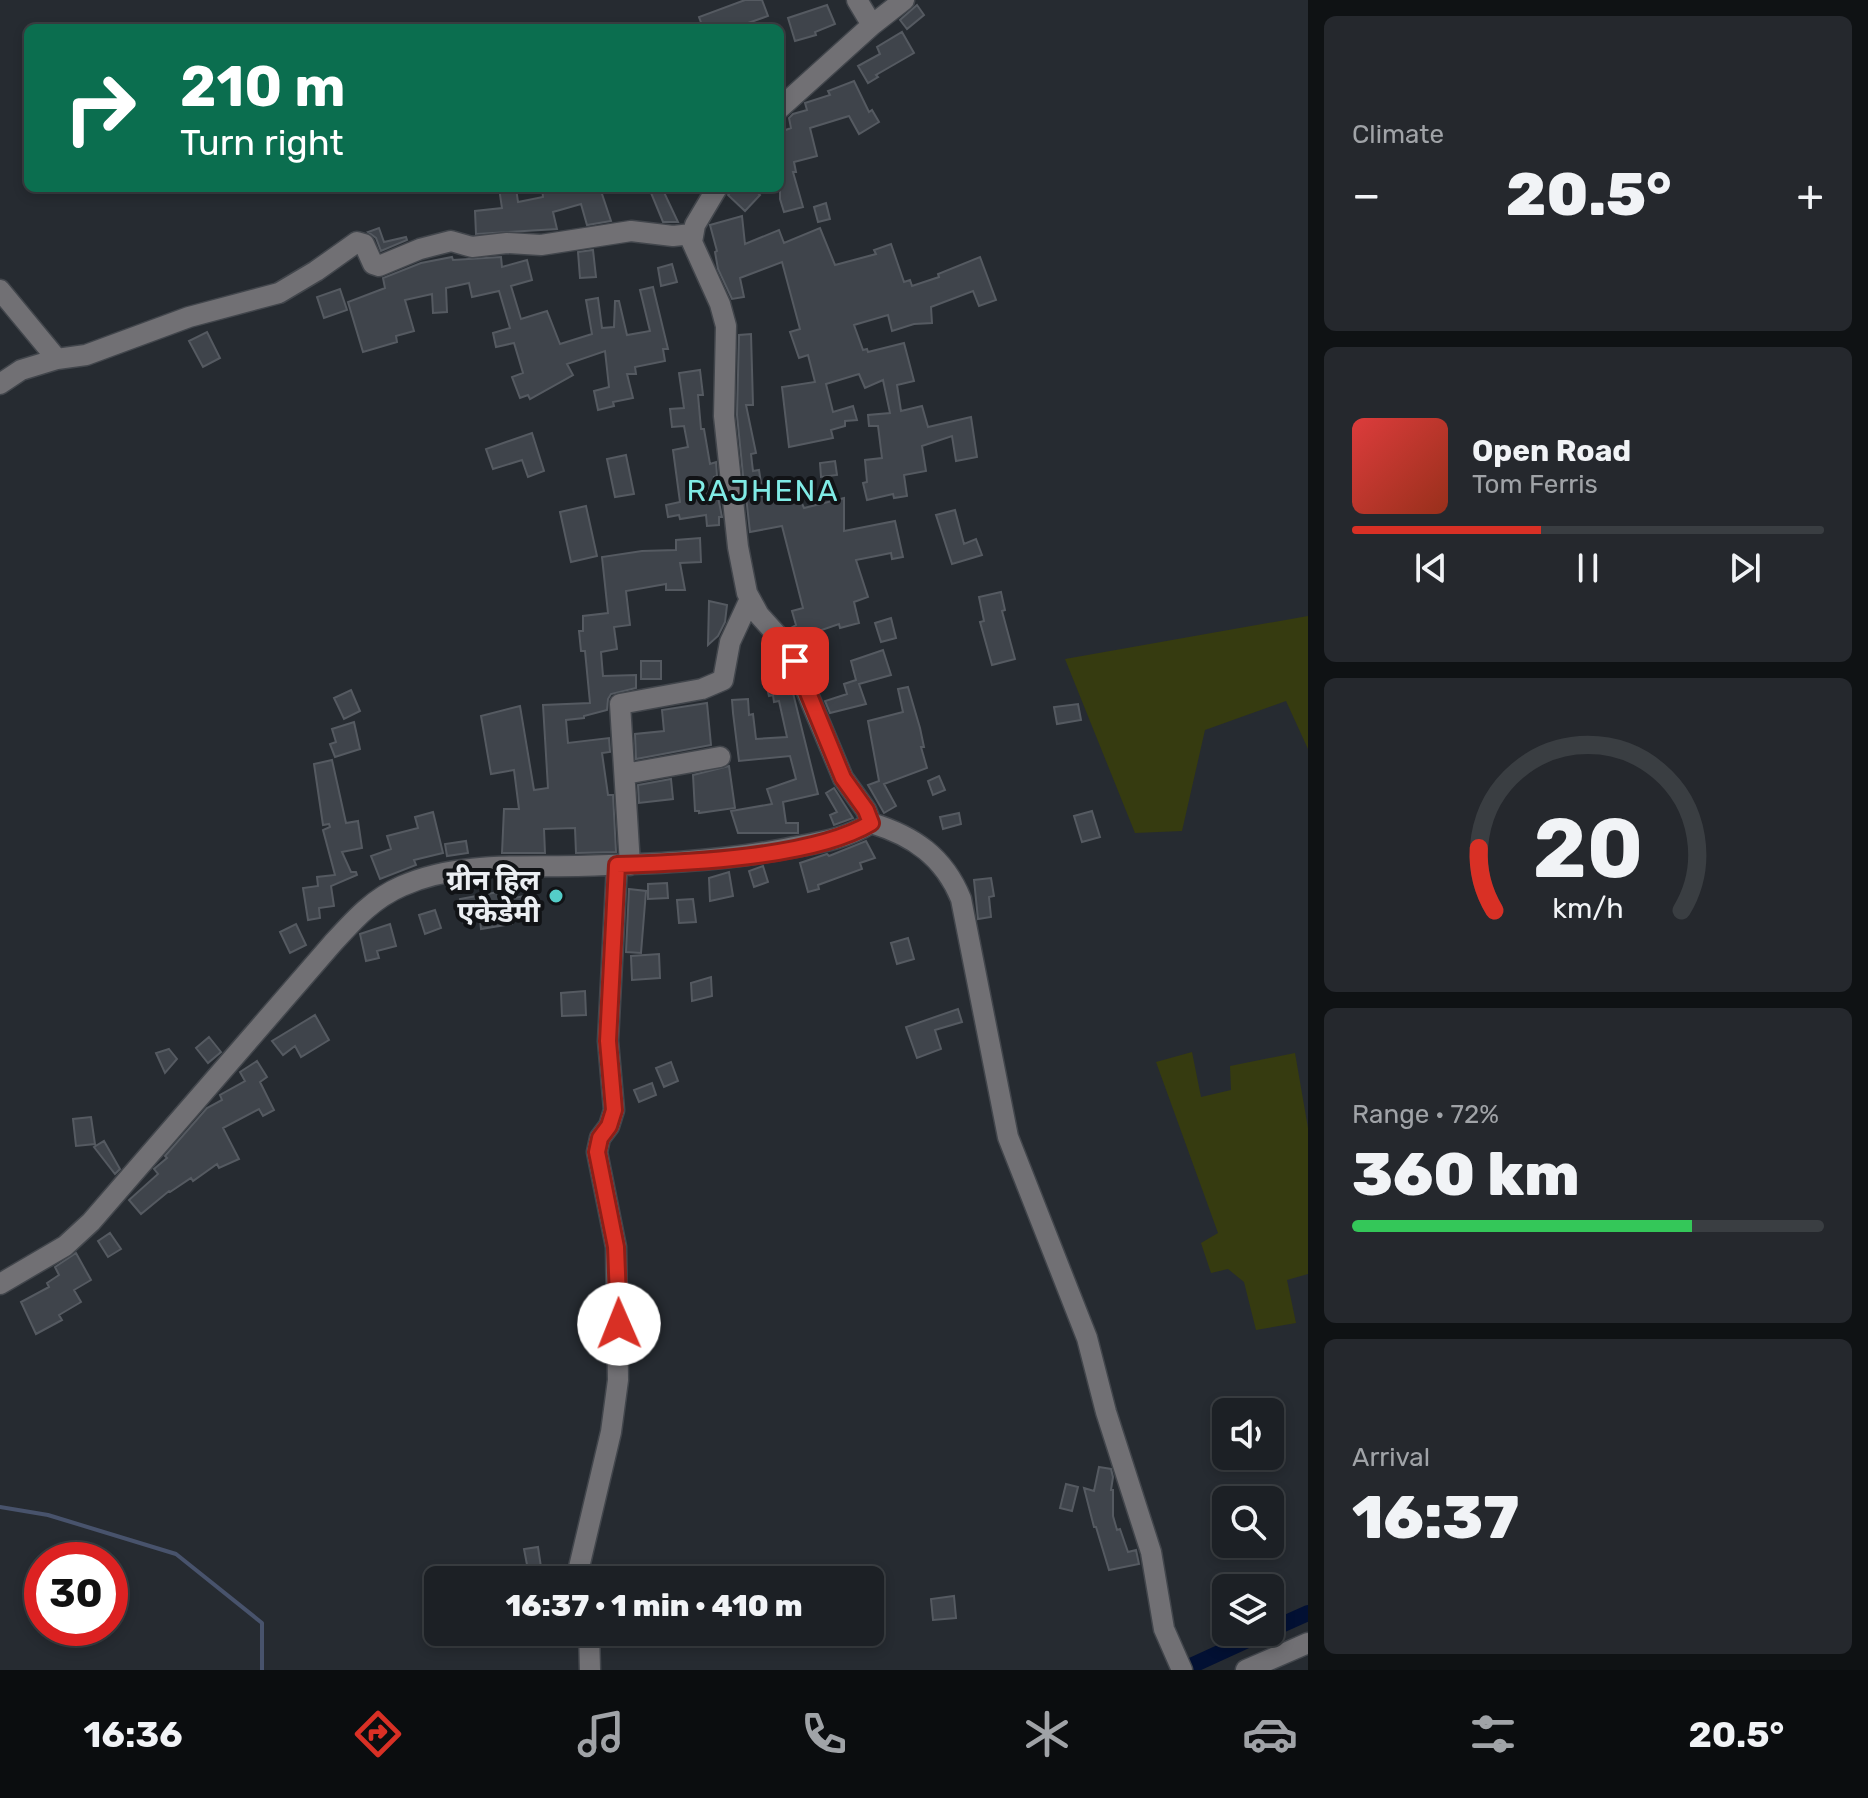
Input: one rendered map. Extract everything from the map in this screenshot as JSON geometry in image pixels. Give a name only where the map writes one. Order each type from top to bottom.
[{"type":"street","points":[[857,0],[872,25]]},
{"type":"street","points":[[784,104],[904,0]]},
{"type":"street","points":[[714,192],[692,234],[696,257],[720,304],[726,326],[724,416],[738,547],[749,601],[788,647],[843,778],[866,810],[871,823]]},
{"type":"street","points":[[0,384],[21,370],[57,359],[86,355],[189,317],[279,293],[357,242],[364,244],[373,264],[379,266],[420,249],[451,241],[472,247],[507,243],[541,245],[631,231],[673,236],[692,234]]},
{"type":"street","points":[[0,290],[57,359]]},
{"type":"street","points":[[579,1566],[611,1432],[618,1380],[616,1247],[597,1152],[600,1138],[609,1126],[614,1110],[608,1041],[623,865],[625,774],[620,704],[702,689],[723,680],[730,642],[749,601]]},
{"type":"street","points":[[625,774],[720,757]]},
{"type":"street","points":[[0,1284],[65,1246],[91,1222],[332,944],[374,901],[417,880],[447,872],[623,865],[767,853],[834,840],[871,823],[898,832],[927,850],[946,870],[961,899],[1008,1137],[1087,1338],[1106,1412],[1151,1552],[1166,1636],[1182,1670]]},
{"type":"street","points":[[1246,1670],[1308,1643]]},
{"type":"street","points":[[589,1646],[590,1670]]},
{"type":"green space","points":[[1308,616],[1308,749],[1286,701],[1205,730],[1182,831],[1135,833],[1065,659]]},
{"type":"green space","points":[[1192,1052],[1201,1097],[1231,1090],[1230,1066],[1295,1053],[1308,1128],[1308,1274],[1287,1280],[1296,1323],[1256,1330],[1244,1282],[1228,1269],[1211,1273],[1201,1243],[1218,1233],[1156,1062]]},
{"type":"building","points":[[745,0],[762,0],[768,16],[745,24],[702,24],[699,17]]},
{"type":"building","points":[[827,5],[835,24],[815,32],[816,35],[795,41],[788,18]]},
{"type":"building","points":[[917,5],[924,15],[907,29],[900,20]]},
{"type":"building","points":[[902,32],[914,53],[868,83],[858,66],[880,54],[877,47]]},
{"type":"building","points":[[854,81],[869,112],[872,110],[879,122],[859,134],[849,116],[810,128],[817,156],[794,162],[796,172],[793,172],[803,207],[784,212],[780,192],[784,192],[784,131],[791,128],[789,118],[793,114],[807,110],[805,103],[830,95],[828,91]]},
{"type":"building","points":[[500,192],[517,192],[518,202],[543,197],[542,192],[601,192],[611,221],[587,225],[581,204],[553,212],[557,229],[476,234],[475,211],[502,208]]},
{"type":"building","points":[[651,192],[664,192],[678,222],[663,222]]},
{"type":"building","points":[[731,192],[757,192],[760,195],[745,211],[728,195]]},
{"type":"building","points":[[826,203],[830,219],[818,222],[814,207]]},
{"type":"building","points":[[742,216],[745,244],[779,230],[784,243],[820,228],[835,265],[876,254],[874,250],[891,244],[904,282],[910,280],[912,286],[980,257],[996,300],[979,306],[973,291],[931,307],[932,323],[914,324],[892,331],[888,315],[854,325],[863,350],[867,349],[868,352],[904,343],[914,381],[897,385],[901,411],[922,406],[928,427],[971,417],[977,457],[956,461],[952,436],[922,446],[926,471],[904,475],[907,496],[894,498],[893,494],[867,500],[863,483],[867,482],[865,460],[882,458],[878,426],[869,426],[868,415],[890,413],[883,380],[865,388],[859,374],[826,384],[833,412],[853,406],[857,420],[845,421],[845,426],[831,430],[833,438],[789,447],[782,387],[815,382],[808,355],[799,358],[790,332],[800,329],[782,262],[740,278],[744,297],[732,299],[718,269],[710,225]]},
{"type":"building","points":[[379,228],[384,242],[406,237],[407,240],[381,251],[376,238],[368,232]]},
{"type":"building","points":[[593,250],[596,277],[580,278],[578,252]]},
{"type":"building","points":[[452,257],[453,260],[501,257],[502,267],[527,260],[532,280],[511,286],[521,319],[547,311],[560,344],[592,334],[586,300],[598,298],[602,328],[614,327],[615,301],[619,301],[627,335],[650,331],[640,290],[653,287],[668,349],[663,349],[665,361],[635,367],[636,374],[627,374],[633,398],[613,402],[614,406],[598,410],[594,391],[609,387],[605,351],[567,364],[573,375],[530,399],[528,395],[520,398],[512,377],[523,373],[514,343],[496,347],[493,333],[510,328],[499,291],[472,297],[469,283],[446,288],[447,312],[433,313],[432,294],[405,300],[414,331],[396,336],[397,342],[363,352],[348,302],[385,288],[383,278],[421,263]]},
{"type":"building","points":[[672,264],[677,282],[661,286],[658,268]]},
{"type":"building","points":[[340,289],[347,310],[324,318],[317,297]]},
{"type":"building","points":[[207,332],[220,358],[203,367],[189,341]]},
{"type":"building","points":[[751,334],[753,405],[746,405],[756,453],[751,454],[753,471],[759,470],[761,483],[744,485],[737,415],[739,335]]},
{"type":"building","points":[[700,370],[703,395],[698,395],[701,429],[704,429],[710,464],[716,462],[717,476],[714,477],[722,517],[719,517],[719,525],[707,526],[706,515],[680,519],[679,515],[668,517],[666,505],[680,502],[673,450],[688,447],[684,426],[672,427],[670,409],[684,408],[679,373]]},
{"type":"building","points":[[532,433],[544,471],[528,477],[522,460],[493,469],[486,449]]},
{"type":"building","points":[[626,455],[634,494],[615,497],[607,459]]},
{"type":"building","points":[[835,461],[837,475],[821,477],[820,463]]},
{"type":"building","points":[[746,496],[799,497],[804,508],[844,498],[844,531],[895,521],[903,557],[892,559],[891,553],[856,560],[868,597],[854,602],[859,623],[840,628],[839,624],[798,638],[789,629],[796,625],[792,611],[803,608],[782,526],[750,532]]},
{"type":"building","points":[[586,506],[597,556],[571,562],[560,512]]},
{"type":"building","points":[[955,510],[964,544],[976,539],[982,555],[952,564],[936,515]]},
{"type":"building","points":[[700,538],[701,562],[680,563],[685,590],[666,590],[666,584],[626,591],[630,625],[614,627],[617,649],[601,652],[603,676],[636,675],[636,688],[611,694],[607,710],[566,720],[568,743],[609,738],[610,752],[602,753],[608,795],[613,795],[616,852],[576,853],[575,828],[544,829],[545,853],[502,853],[504,809],[519,809],[514,770],[491,774],[481,716],[520,706],[534,790],[548,788],[543,705],[590,703],[585,651],[581,651],[579,631],[583,631],[583,616],[608,613],[602,557],[676,550],[676,540]]},
{"type":"building","points":[[1001,592],[1005,610],[1002,611],[1015,659],[992,665],[980,622],[984,621],[979,597]]},
{"type":"building","points":[[709,601],[727,605],[725,622],[718,636],[708,645]]},
{"type":"building","points":[[891,618],[896,638],[881,642],[875,623]]},
{"type":"building","points":[[883,650],[891,675],[859,684],[866,704],[830,713],[825,701],[847,694],[844,684],[856,680],[851,661]]},
{"type":"building","points":[[641,661],[661,661],[661,679],[641,679]]},
{"type":"building","points":[[783,671],[789,694],[793,693],[818,794],[783,802],[786,823],[798,823],[798,833],[738,833],[731,811],[772,804],[767,789],[796,779],[790,756],[739,761],[733,713],[732,700],[748,699],[756,739],[787,737],[779,701],[774,702],[773,695],[769,696],[764,676]]},
{"type":"building","points":[[908,687],[927,768],[884,784],[896,806],[884,813],[868,785],[879,781],[868,721],[903,712],[898,689]]},
{"type":"building","points":[[351,690],[360,711],[344,719],[334,698]]},
{"type":"building","points":[[707,703],[711,745],[636,759],[635,734],[664,731],[662,710]]},
{"type":"building","points":[[1078,704],[1081,720],[1057,724],[1054,707]]},
{"type":"building","points":[[354,722],[360,749],[335,757],[330,744],[336,742],[332,729]]},
{"type":"building","points":[[332,760],[346,823],[358,821],[362,848],[342,852],[351,872],[357,875],[331,886],[334,906],[319,908],[320,918],[308,920],[303,888],[318,886],[317,877],[335,875],[323,830],[330,827],[329,824],[323,825],[314,764]]},
{"type":"building","points":[[729,766],[735,808],[695,811],[693,775]]},
{"type":"building","points":[[939,776],[945,790],[933,795],[928,781]]},
{"type":"building","points":[[671,779],[673,799],[639,803],[638,785]]},
{"type":"building","points":[[834,788],[853,818],[834,825],[830,815],[837,812],[826,793]]},
{"type":"building","points":[[1092,811],[1100,837],[1082,842],[1074,816]]},
{"type":"building","points":[[433,812],[443,853],[414,860],[416,865],[380,879],[371,856],[391,849],[387,836],[418,828],[415,817]]},
{"type":"building","points":[[959,813],[961,824],[943,829],[940,817]]},
{"type":"building","points":[[466,841],[468,853],[447,856],[445,844]]},
{"type":"building","points":[[866,841],[875,858],[860,863],[862,869],[818,885],[819,889],[808,892],[800,863],[827,854],[829,856]]},
{"type":"building","points":[[763,866],[768,882],[754,887],[749,871]]},
{"type":"building","points":[[729,872],[733,896],[710,901],[709,878]]},
{"type":"building","points":[[991,878],[994,896],[989,897],[991,917],[978,919],[974,880]]},
{"type":"building","points":[[667,883],[668,898],[648,899],[648,884]]},
{"type":"building","points":[[629,889],[646,891],[641,953],[626,952]]},
{"type":"building","points":[[509,890],[510,899],[524,896],[527,914],[511,917],[512,924],[481,929],[480,919],[463,922],[460,899]]},
{"type":"building","points":[[693,899],[696,922],[679,923],[677,900]]},
{"type":"building","points":[[435,910],[441,928],[425,934],[419,915]]},
{"type":"building","points":[[296,924],[306,945],[290,953],[280,932]]},
{"type":"building","points":[[390,924],[396,946],[377,951],[379,958],[366,961],[360,934]]},
{"type":"building","points":[[908,938],[914,959],[897,964],[891,943]]},
{"type":"building","points":[[659,954],[660,978],[632,980],[631,956]]},
{"type":"building","points":[[711,977],[712,996],[692,1001],[691,983]]},
{"type":"building","points":[[585,991],[586,1015],[562,1016],[561,993]]},
{"type":"building","points":[[958,1009],[962,1022],[935,1030],[941,1049],[917,1058],[906,1027]]},
{"type":"building","points":[[315,1015],[329,1040],[301,1057],[295,1046],[283,1055],[272,1041]]},
{"type":"building","points":[[209,1037],[221,1052],[208,1063],[196,1048]]},
{"type":"building","points":[[169,1049],[177,1059],[165,1073],[156,1053]]},
{"type":"building","points":[[257,1061],[267,1077],[260,1082],[274,1110],[263,1116],[259,1109],[223,1128],[239,1159],[219,1168],[217,1164],[193,1181],[191,1178],[141,1214],[129,1200],[158,1174],[154,1169],[167,1158],[165,1156],[207,1108],[222,1100],[220,1095],[245,1081],[240,1072]]},
{"type":"building","points":[[671,1062],[678,1081],[664,1087],[656,1068]]},
{"type":"building","points":[[652,1083],[656,1095],[639,1102],[634,1090]]},
{"type":"building","points":[[91,1117],[95,1144],[76,1146],[73,1119]]},
{"type":"building","points":[[104,1141],[120,1169],[115,1174],[94,1147]]},
{"type":"building","points":[[110,1233],[121,1249],[108,1257],[98,1241]]},
{"type":"building","points":[[76,1253],[91,1280],[74,1290],[81,1302],[59,1315],[62,1320],[36,1334],[21,1302],[49,1287],[47,1283],[59,1275],[55,1267]]},
{"type":"building","points":[[1099,1467],[1111,1469],[1113,1516],[1117,1530],[1120,1529],[1128,1552],[1136,1550],[1139,1564],[1109,1570],[1084,1488],[1094,1491]]},
{"type":"building","points":[[1066,1484],[1078,1487],[1072,1511],[1060,1508]]},
{"type":"building","points":[[538,1547],[541,1566],[527,1566],[524,1549]]},
{"type":"building","points":[[954,1596],[956,1618],[933,1620],[931,1599]]},
{"type":"waterway","points":[[0,1507],[48,1515],[176,1554],[262,1623],[262,1670]]},
{"type":"waterway","points":[[1284,1624],[1308,1613]]},
{"type":"waterway","points":[[1182,1670],[1234,1646]]},
{"type":"place","name":"ग्रीन हिल एकेडेमी","points":[[556,896]]},
{"type":"district","name":"RAJHENA","points":[[763,491]]},
{"type":"route","points":[[619,1324],[614,1232],[597,1161],[597,1145],[609,1126],[614,1110],[608,1041],[617,865],[767,853],[834,840],[871,823],[866,810],[843,778],[795,661]]}]
